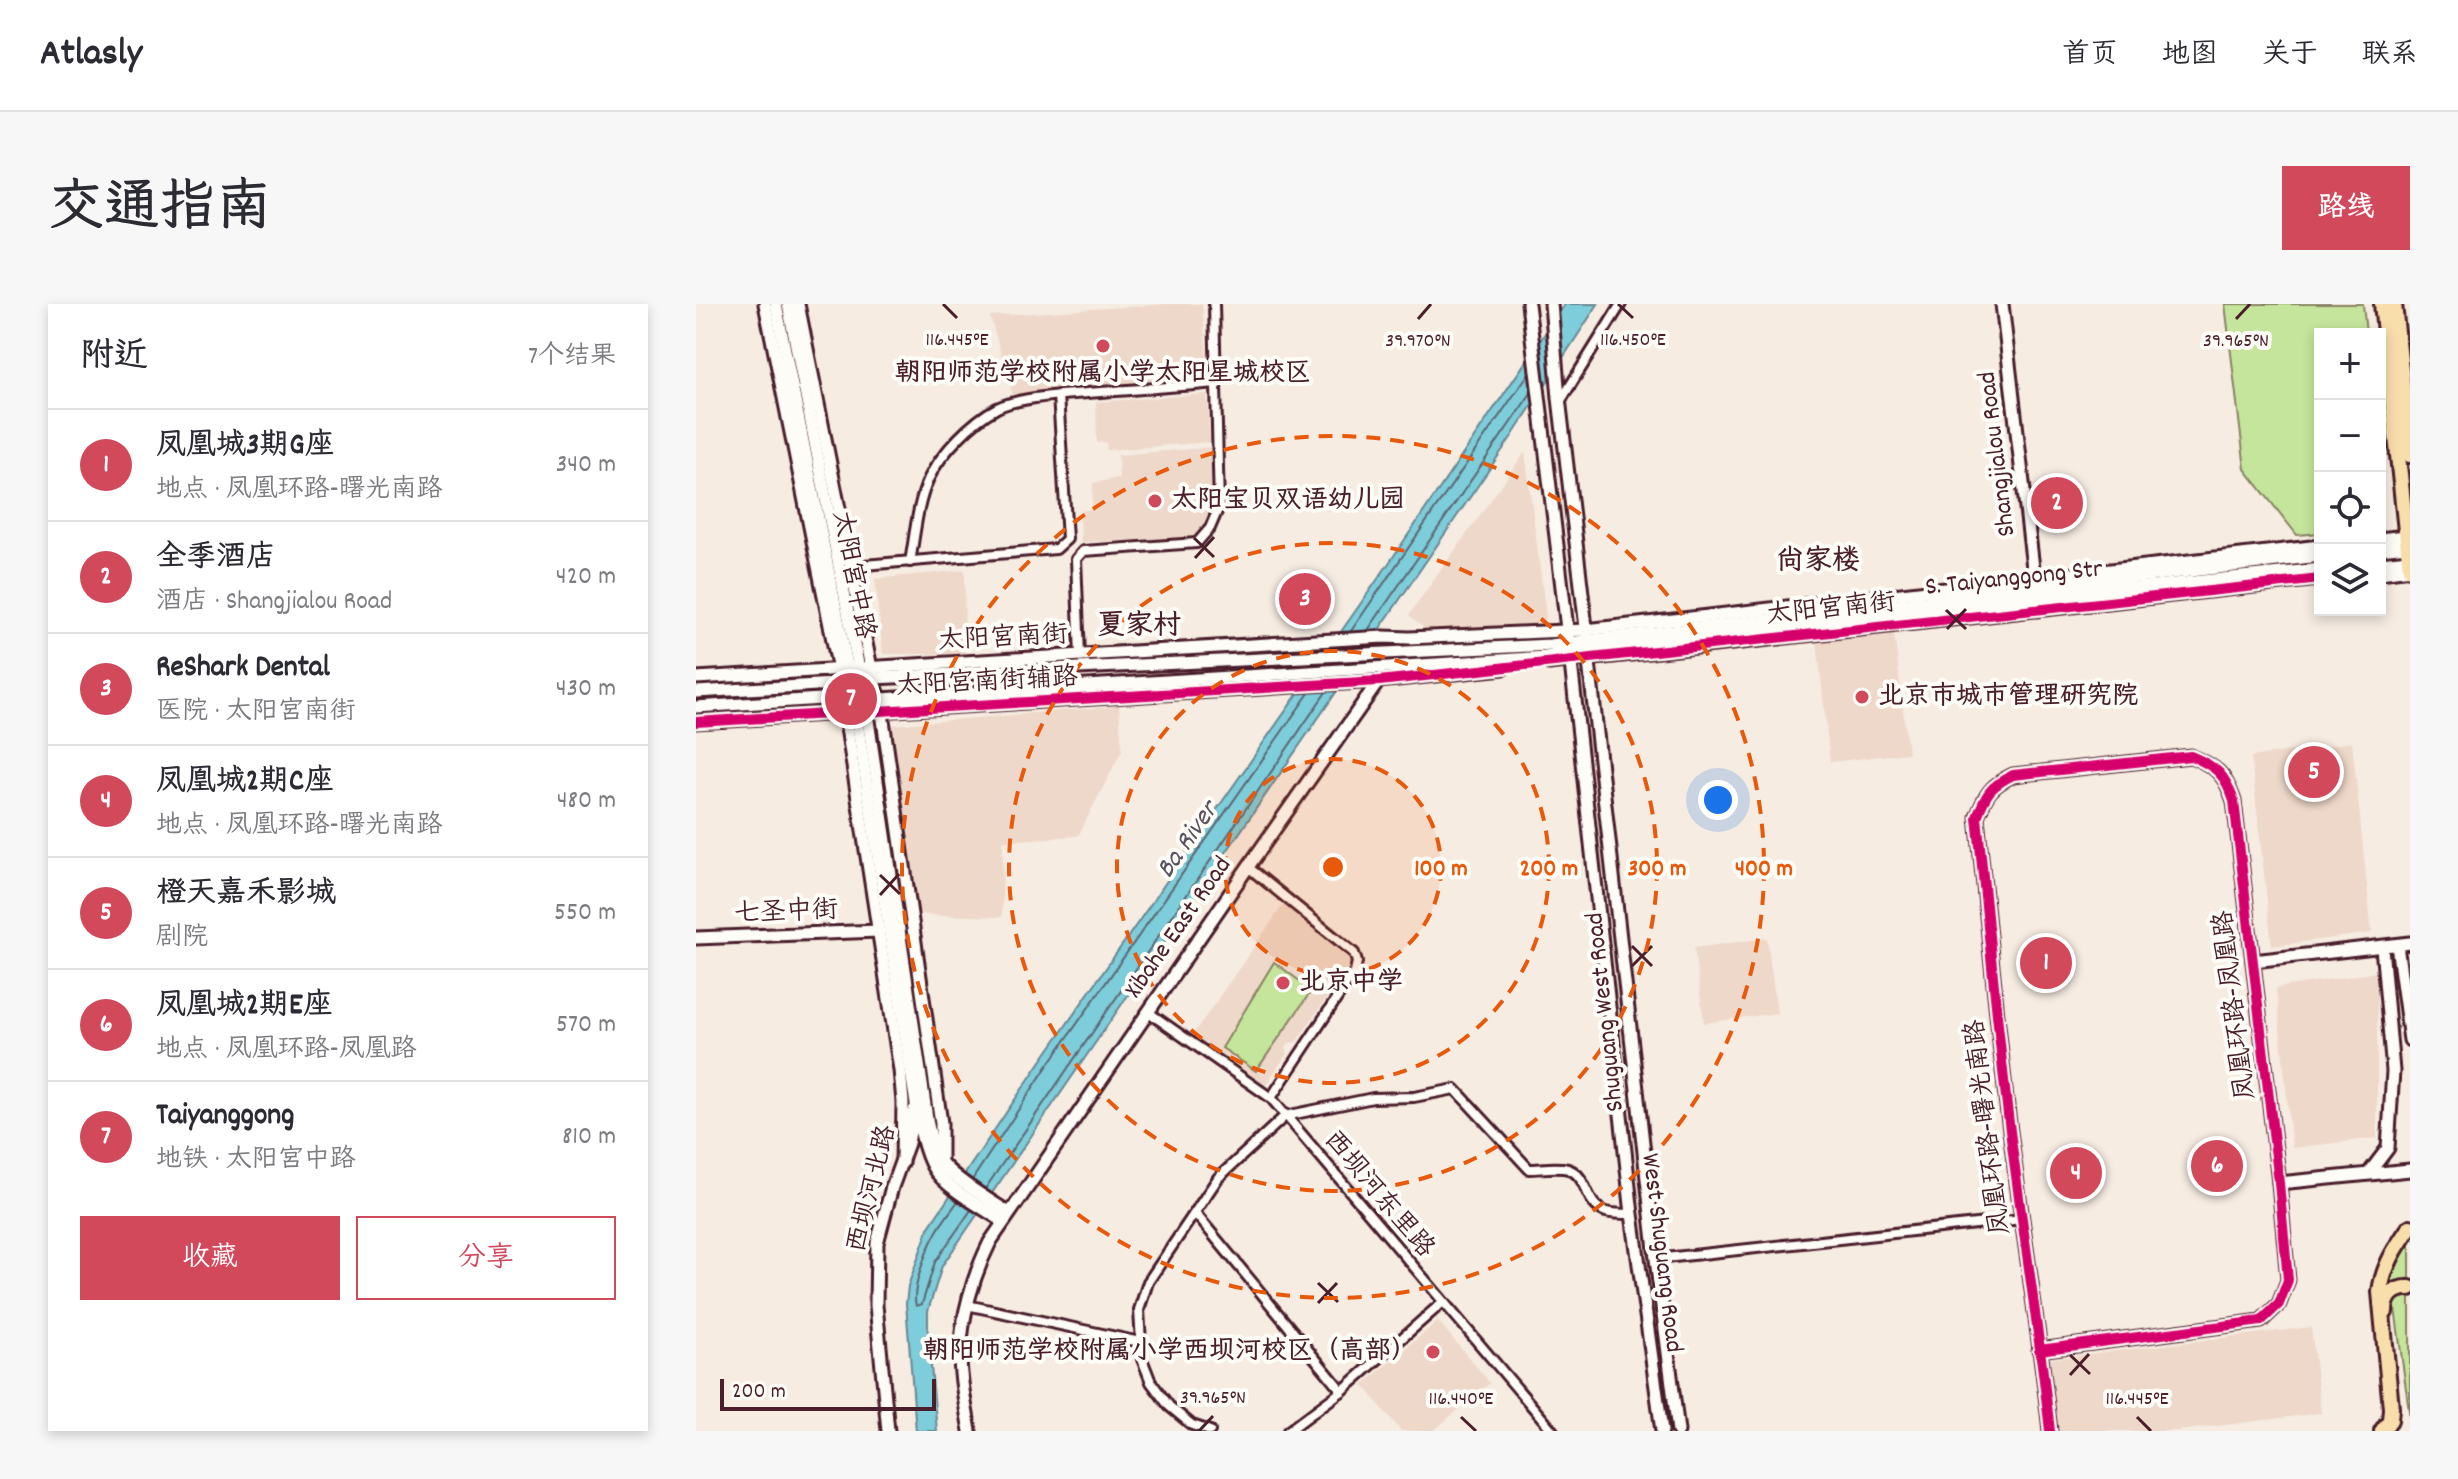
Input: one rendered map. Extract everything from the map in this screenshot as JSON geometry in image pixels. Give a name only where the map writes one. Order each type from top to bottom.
[{"type":"highway","points":[[2382,304],[2410,569]]},
{"type":"highway","points":[[2394,304],[2410,455]]},
{"type":"highway","points":[[2382,1431],[2390,1420],[2391,1408],[2380,1292],[2382,1278],[2393,1253],[2410,1227]]},
{"type":"highway","points":[[2402,1431],[2385,1305],[2387,1298],[2395,1291],[2410,1288]]},
{"type":"street","name":"太阳宫中路","points":[[765,304],[807,515],[855,675],[880,705],[941,1123],[941,1162]]},
{"type":"street","name":"太阳宫中路","points":[[776,304],[855,675]]},
{"type":"street","name":"太阳宫中路","points":[[788,304],[855,675],[855,706],[920,1130],[934,1170],[948,1177]]},
{"type":"street","name":"太阳宫中路","points":[[798,304],[852,566],[855,706],[882,956],[900,1070],[902,1163]]},
{"type":"street","points":[[1080,656],[1076,559],[1083,551],[1197,543],[1210,528],[1219,507],[1214,304]]},
{"type":"street","points":[[1528,304],[1569,646]]},
{"type":"street","name":"Shuguang West Road","points":[[1551,304],[1656,1259],[1678,1431]]},
{"type":"street","points":[[1560,400],[1621,304]]},
{"type":"street","name":"Shangjialou Road","points":[[2002,304],[2036,588]]},
{"type":"street","points":[[910,562],[928,481],[942,457],[998,407],[1058,395],[1216,383]]},
{"type":"street","points":[[852,566],[1056,549],[1067,539],[1058,395]]},
{"type":"street","points":[[807,515],[810,475]]},
{"type":"street","points":[[822,481],[840,511]]},
{"type":"street","points":[[2386,541],[2407,548]]},
{"type":"street","name":"太阳宫南街","points":[[2036,588],[2314,547]]},
{"type":"street","points":[[2386,549],[2407,548]]},
{"type":"street","points":[[2386,560],[2407,548]]},
{"type":"street","name":"太阳宫南街","points":[[1346,683],[1379,681],[1569,646],[2314,557]]},
{"type":"street","name":"S. Taiyanggong Str","points":[[1588,644],[2036,588],[2314,569]]},
{"type":"street","points":[[2386,572],[2410,569]]},
{"type":"street","name":"太阳宫南街","points":[[696,678],[855,675],[1569,646],[2314,580]]},
{"type":"street","name":"太阳宫南街","points":[[696,692],[1080,656],[1377,638],[1569,646]]},
{"type":"street","name":"Xibahe East Road","points":[[970,1431],[960,1356],[967,1305],[983,1256],[1002,1214],[1148,1012],[1409,638]]},
{"type":"street","name":"太阳宫南街","points":[[880,705],[1546,657],[1569,646]]},
{"type":"street","name":"West Shuguang Road","points":[[1569,646],[1632,1214],[1662,1431]]},
{"type":"street","name":"太阳宫南街辅路","points":[[696,722],[855,706],[1346,683]]},
{"type":"street","name":"太阳宫中路","points":[[855,706],[885,838],[928,1125],[934,1148],[948,1177]]},
{"type":"street","points":[[696,707],[855,706]]},
{"type":"street","name":"凤凰环路-凤凰路","points":[[1977,817],[1985,796],[1996,783],[2013,775],[2191,756],[2212,765],[2228,781],[2234,801],[2254,965],[2288,1280],[2279,1304],[2261,1321],[2039,1350]]},
{"type":"street","name":"凤凰环路-曙光南路","points":[[1977,817],[2010,1127],[2050,1431]]},
{"type":"street","points":[[885,838],[899,837]]},
{"type":"street","points":[[1248,867],[1354,953],[1357,962],[1355,971],[1271,1098]]},
{"type":"street","points":[[882,956],[886,907]]},
{"type":"street","points":[[897,916],[915,946]]},
{"type":"street","name":"七圣中街","points":[[696,938],[879,931]]},
{"type":"street","points":[[2254,965],[2401,949],[2410,943]]},
{"type":"street","points":[[2401,949],[2410,1040]]},
{"type":"street","points":[[2369,1173],[2388,1148],[2393,1071],[2383,951]]},
{"type":"street","name":"西坝河东里路","points":[[1148,1012],[1271,1098],[1553,1431]]},
{"type":"street","points":[[1210,1431],[1192,1425],[1169,1406],[1151,1382],[1142,1359],[1139,1310],[1148,1282],[1218,1178],[1285,1116],[1373,1098],[1414,1097],[1455,1089],[1529,1169],[1567,1168],[1579,1176],[1589,1199],[1599,1208],[1608,1213],[1632,1214]]},
{"type":"street","name":"西坝河北路","points":[[888,1431],[875,1275],[877,1243],[902,1163],[916,1102]]},
{"type":"street","points":[[2279,1183],[2410,1170]]},
{"type":"street","points":[[948,1177],[1002,1214]]},
{"type":"street","points":[[1195,1213],[1342,1391]]},
{"type":"street","points":[[1656,1259],[2022,1219]]},
{"type":"street","points":[[1288,1431],[1342,1391],[1443,1302]]},
{"type":"street","points":[[967,1305],[1140,1342]]},
{"type":"shaded area","name":"朝阳师范学校附属小学太阳星城校区","points":[[1202,304],[1209,376],[1042,391],[1014,399],[990,316]]},
{"type":"shaded area","points":[[1207,394],[1210,442],[1107,450],[1106,442],[1097,443],[1096,402]]},
{"type":"shaded area","name":"太阳宝贝双语幼儿园","points":[[1215,447],[1216,508],[1198,538],[1081,542],[1080,511],[1092,509],[1093,483],[1119,478],[1118,455]]},
{"type":"shaded area","points":[[1525,452],[1546,616],[1541,625],[1425,629],[1409,615]]},
{"type":"shaded area","points":[[965,570],[964,654],[883,654],[875,579]]},
{"type":"shaded area","name":"北京市城市管理研究院","points":[[1894,632],[1908,753],[1830,762],[1817,641]]},
{"type":"shaded area","points":[[1119,706],[1122,750],[1078,836],[1003,841],[1002,917],[925,915],[913,909],[891,725]]},
{"type":"shaded area","points":[[2352,742],[2372,933],[2272,946],[2251,757]]},
{"type":"shaded area","name":"北京中学","points":[[1283,905],[1349,955],[1352,962],[1296,1042],[1289,1043],[1287,1054],[1264,1087],[1192,1036]]},
{"type":"shaded area","points":[[1767,938],[1777,1013],[1704,1023],[1694,948]]},
{"type":"shaded area","points":[[2377,972],[2377,1138],[2292,1148],[2276,988]]},
{"type":"shaded area","name":"朝阳师范学校附属小学西坝河校区（高部）","points":[[1438,1321],[1490,1383],[1433,1431],[1401,1431],[1363,1385]]},
{"type":"shaded area","points":[[2311,1327],[2321,1413],[2177,1431],[2057,1431],[2049,1359]]},
{"type":"green space","points":[[2225,304],[2363,304],[2365,328],[2314,328],[2314,534],[2297,535],[2245,469]]},
{"type":"green space","points":[[1274,962],[1312,990],[1256,1071],[1222,1048]]},
{"type":"green space","points":[[2410,1236],[2410,1282],[2394,1283],[2384,1290],[2387,1277]]},
{"type":"green space","points":[[2401,1295],[2410,1295],[2410,1418],[2394,1301]]},
{"type":"water","points":[[1565,304],[1598,304],[1512,436],[942,1266],[928,1311],[937,1431],[916,1431],[906,1304],[908,1286],[929,1227]]},
{"type":"cycle path","points":[[696,722],[1379,681],[2314,580]]},
{"type":"cycle path","points":[[2039,1350],[2261,1321],[2279,1304],[2288,1280],[2234,801],[2219,772],[2191,756],[2013,775],[1990,792],[1977,817],[2005,1092],[2036,1318],[2041,1356],[2050,1431]]},
{"type":"place","name":"朝阳师范学校附属小学太阳星城校区","points":[[1103,346]]},
{"type":"place","name":"太阳宝贝双语幼儿园","points":[[1155,501]]},
{"type":"place","name":"全季酒店","points":[[2057,503]]},
{"type":"place","name":"ReShark Dental","points":[[1305,599]]},
{"type":"place","name":"北京市城市管理研究院","points":[[1862,697]]},
{"type":"place","name":"Taiyanggong","points":[[851,699]]},
{"type":"place","name":"橙天嘉禾影城","points":[[2314,772]]},
{"type":"place","name":"凤凰城3期G座","points":[[2046,963]]},
{"type":"place","name":"北京中学","points":[[1283,983]]},
{"type":"place","name":"凤凰城2期E座","points":[[2217,1166]]},
{"type":"place","name":"凤凰城2期C座","points":[[2076,1173]]},
{"type":"place","name":"朝阳师范学校附属小学西坝河校区（高部）","points":[[1433,1352]]},
{"type":"district","name":"尚家楼","points":[[1818,563]]},
{"type":"district","name":"夏家村","points":[[1139,628]]},
{"type":"water label","name":"Ba River","points":[[1189,841]]}]
